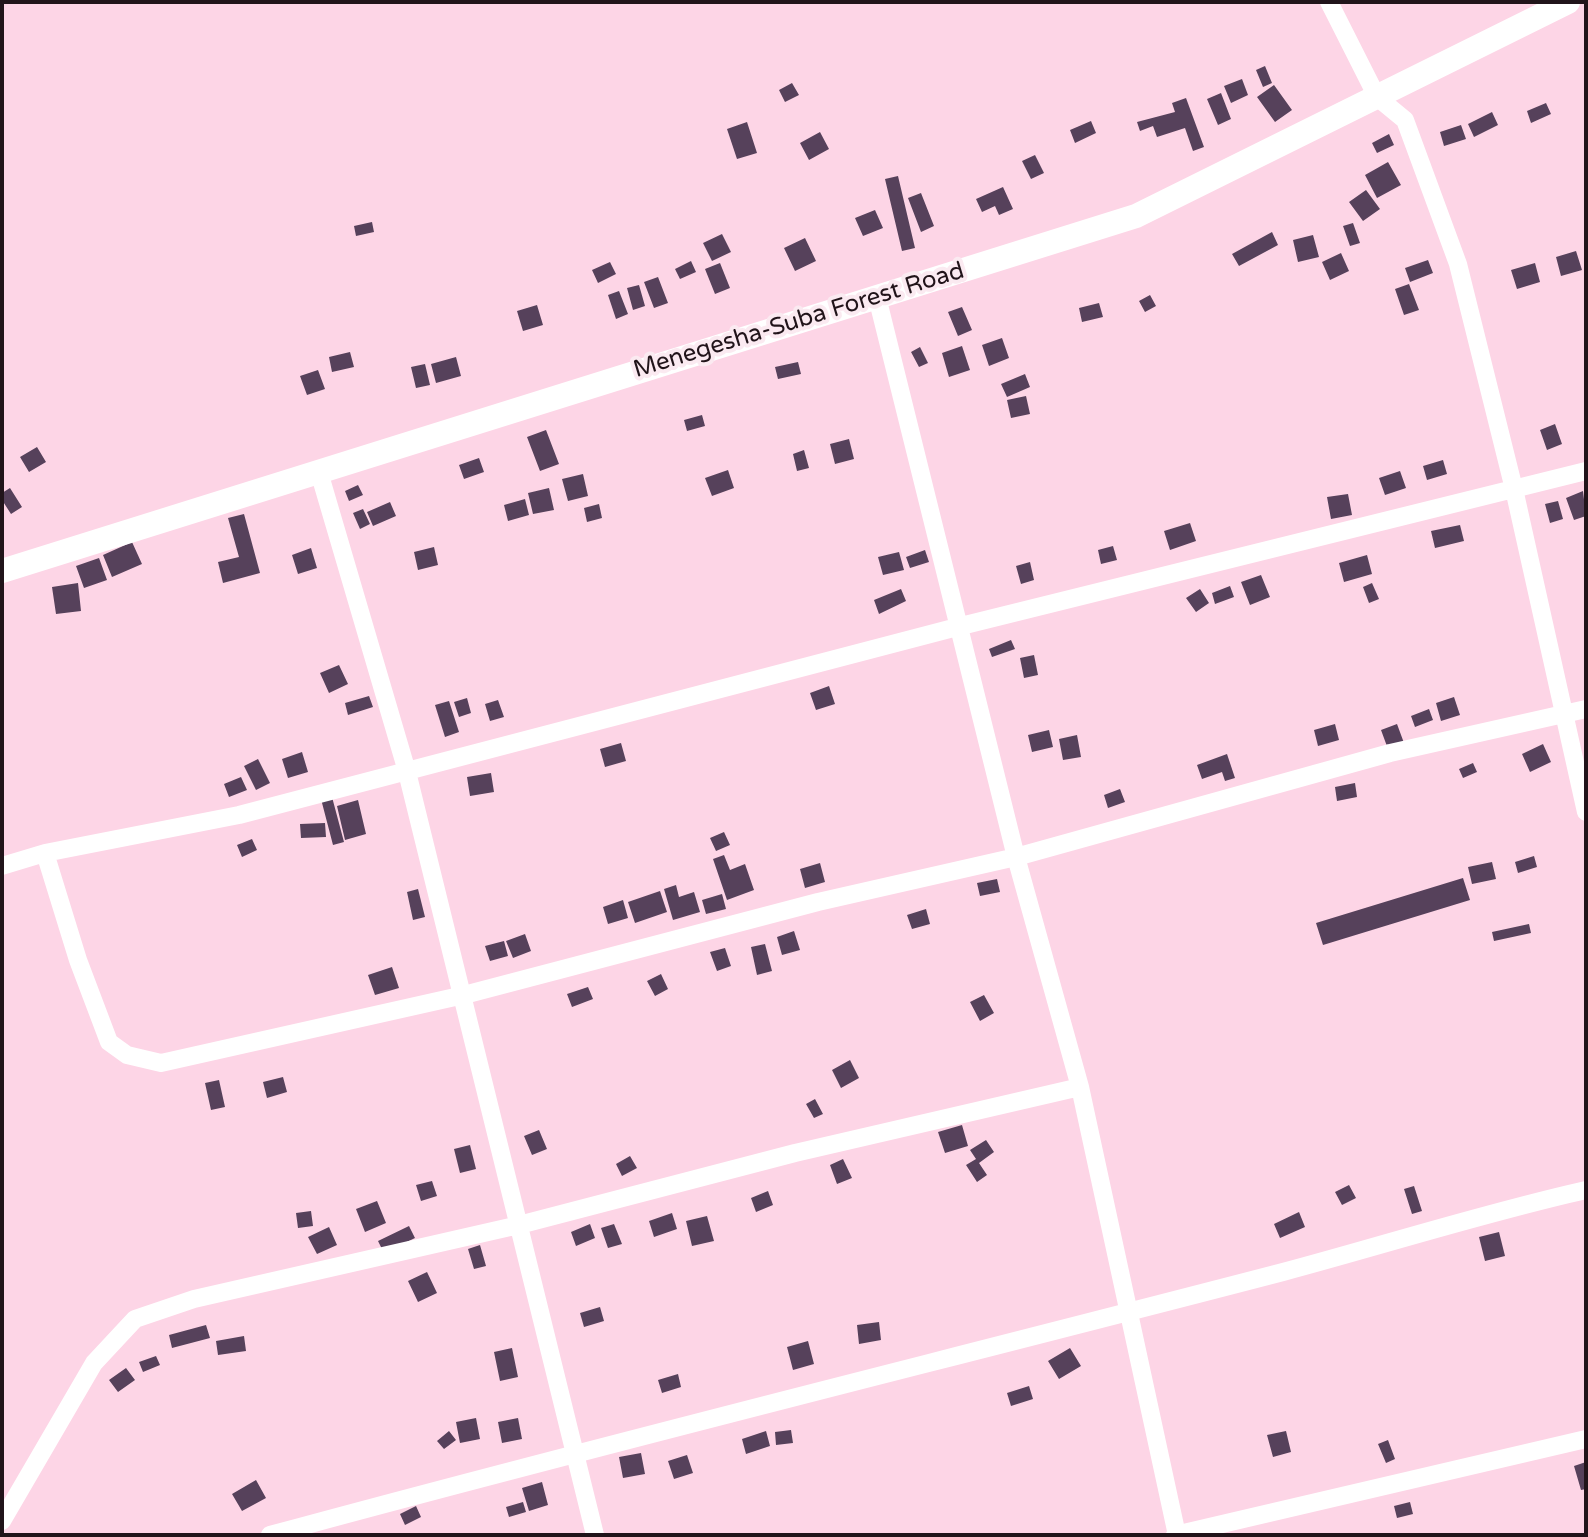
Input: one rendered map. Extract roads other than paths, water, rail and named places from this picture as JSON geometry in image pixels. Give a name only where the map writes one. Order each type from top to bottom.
[{"type":"street","points":[[1329,2],[1377,97],[1405,120],[1458,264],[1514,489],[1586,812]]},
{"type":"street","name":"Menegesha-Suba Forest Road","points":[[2,571],[1136,216],[1568,2]]},
{"type":"street","points":[[877,297],[1016,857],[1080,1087],[1176,1535],[1586,1439]]},
{"type":"street","points":[[2,866],[45,853],[239,815],[406,768],[961,626],[1586,471]]},
{"type":"street","points":[[319,472],[406,768],[464,995],[572,1452],[595,1535]]},
{"type":"street","points":[[45,853],[78,960],[109,1042],[127,1055],[161,1063],[464,995],[818,902],[1016,857],[1390,753],[1586,709]]},
{"type":"street","points":[[2,1521],[94,1363],[135,1319],[194,1299],[519,1225],[795,1153],[1080,1087]]},
{"type":"street","points":[[270,1535],[572,1452],[1284,1271],[1481,1214],[1586,1190]]}]
